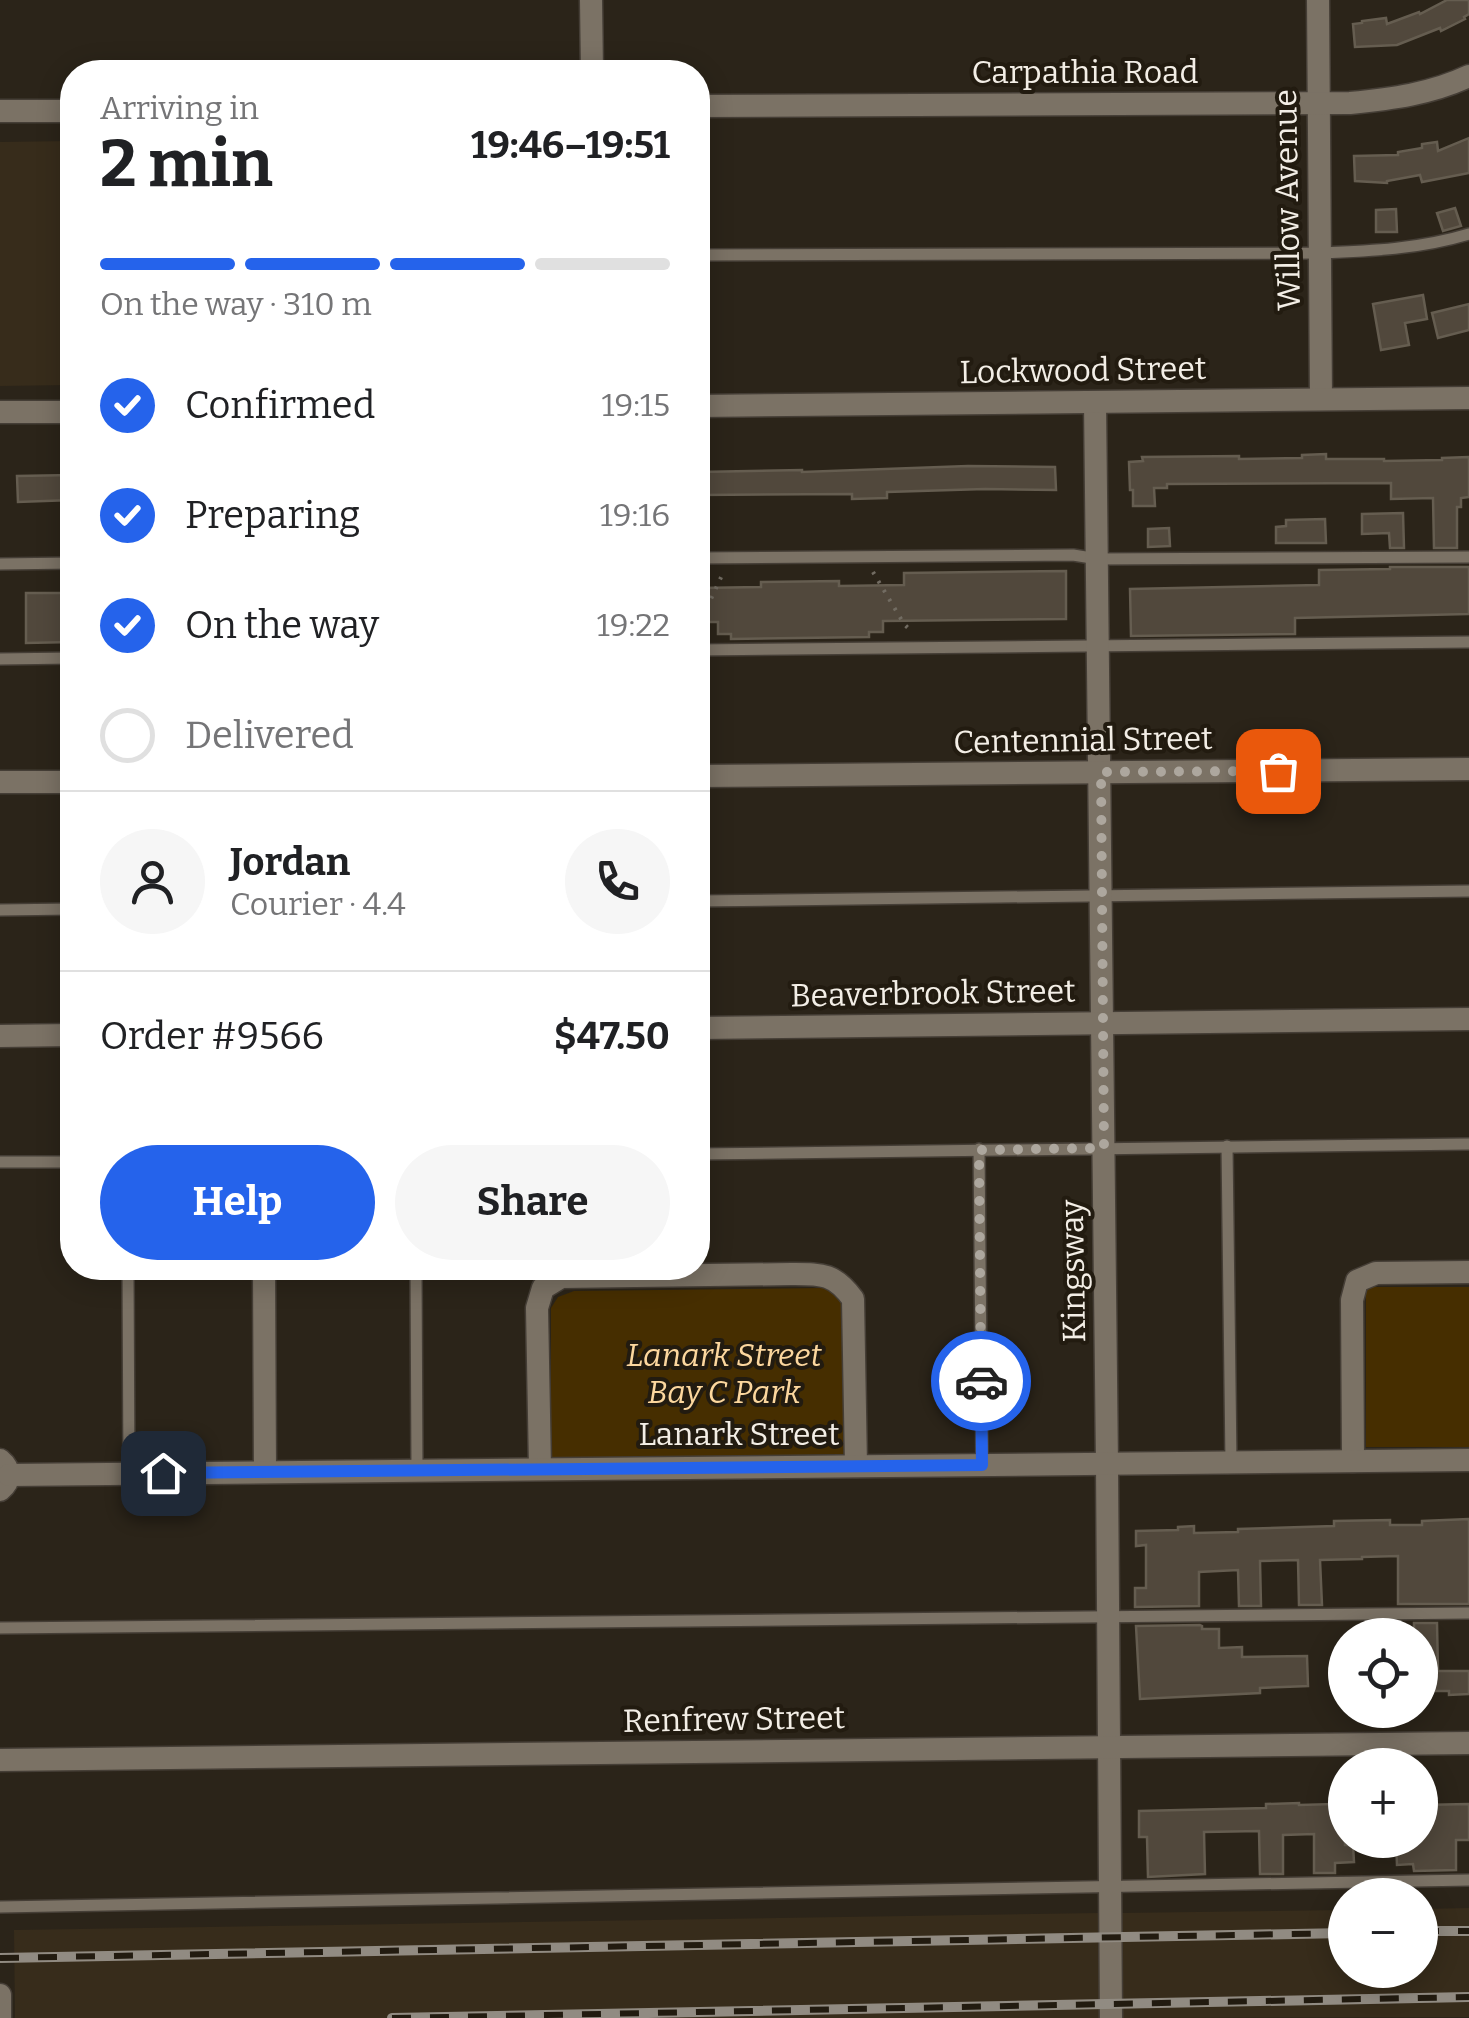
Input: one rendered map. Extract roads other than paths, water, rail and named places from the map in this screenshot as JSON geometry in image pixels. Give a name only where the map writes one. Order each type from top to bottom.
[{"type":"street","points":[[590,0],[592,60]]},
{"type":"street","name":"Willow Avenue","points":[[1318,0],[1322,399]]},
{"type":"street","name":"Carpathia Road","points":[[710,106],[1350,103],[1408,96],[1469,76]]},
{"type":"street","points":[[0,111],[60,110]]},
{"type":"street","name":"Lockwood Street","points":[[710,406],[1469,398]]},
{"type":"street","name":"Kingsway","points":[[1096,403],[1110,2018]]},
{"type":"street","points":[[0,412],[60,412]]},
{"type":"street","name":"Centennial Street","points":[[710,776],[1469,769]]},
{"type":"street","points":[[0,782],[60,782]]},
{"type":"street","name":"Beaverbrook Street","points":[[710,1028],[1469,1019]]},
{"type":"street","points":[[0,1036],[60,1035]]},
{"type":"street","points":[[1353,1461],[1352,1300],[1357,1280],[1376,1273],[1469,1272]]},
{"type":"street","points":[[710,1275],[823,1274],[841,1283],[853,1300],[856,1466]]},
{"type":"street","points":[[264,1280],[264,1472]]},
{"type":"street","points":[[540,1468],[537,1308],[544,1288],[556,1280]]},
{"type":"street","name":"Lanark Street","points":[[3,1475],[1469,1460]]},
{"type":"street","name":"Renfrew Street","points":[[0,1760],[1469,1743]]},
{"type":"street","points":[[0,1995],[0,2018]]},
{"type":"lane","points":[[710,255],[1320,253],[1401,248],[1469,234]]},
{"type":"lane","points":[[710,558],[1073,555],[1098,560],[1469,556]]},
{"type":"lane","points":[[0,564],[60,564]]},
{"type":"lane","points":[[710,650],[1469,642]]},
{"type":"lane","points":[[0,659],[60,658]]},
{"type":"lane","points":[[710,901],[1469,891]]},
{"type":"lane","points":[[0,910],[60,909]]},
{"type":"lane","points":[[710,1154],[1469,1144]]},
{"type":"lane","points":[[1227,1146],[1231,1463]]},
{"type":"lane","points":[[979,1150],[982,1465]]},
{"type":"lane","points":[[0,1162],[60,1162]]},
{"type":"lane","points":[[128,1280],[130,1473]]},
{"type":"lane","points":[[416,1280],[417,1470]]},
{"type":"lane","points":[[0,1628],[1469,1613]]},
{"type":"lane","points":[[0,1907],[1469,1880]]},
{"type":"railway","points":[[1438,1931],[1469,1931]]},
{"type":"railway","points":[[0,1958],[1328,1933]]},
{"type":"railway","points":[[392,2018],[1469,1997]]},
{"type":"park label","name":"Lanark Street Bay C Park","points":[[724,1374]]}]
